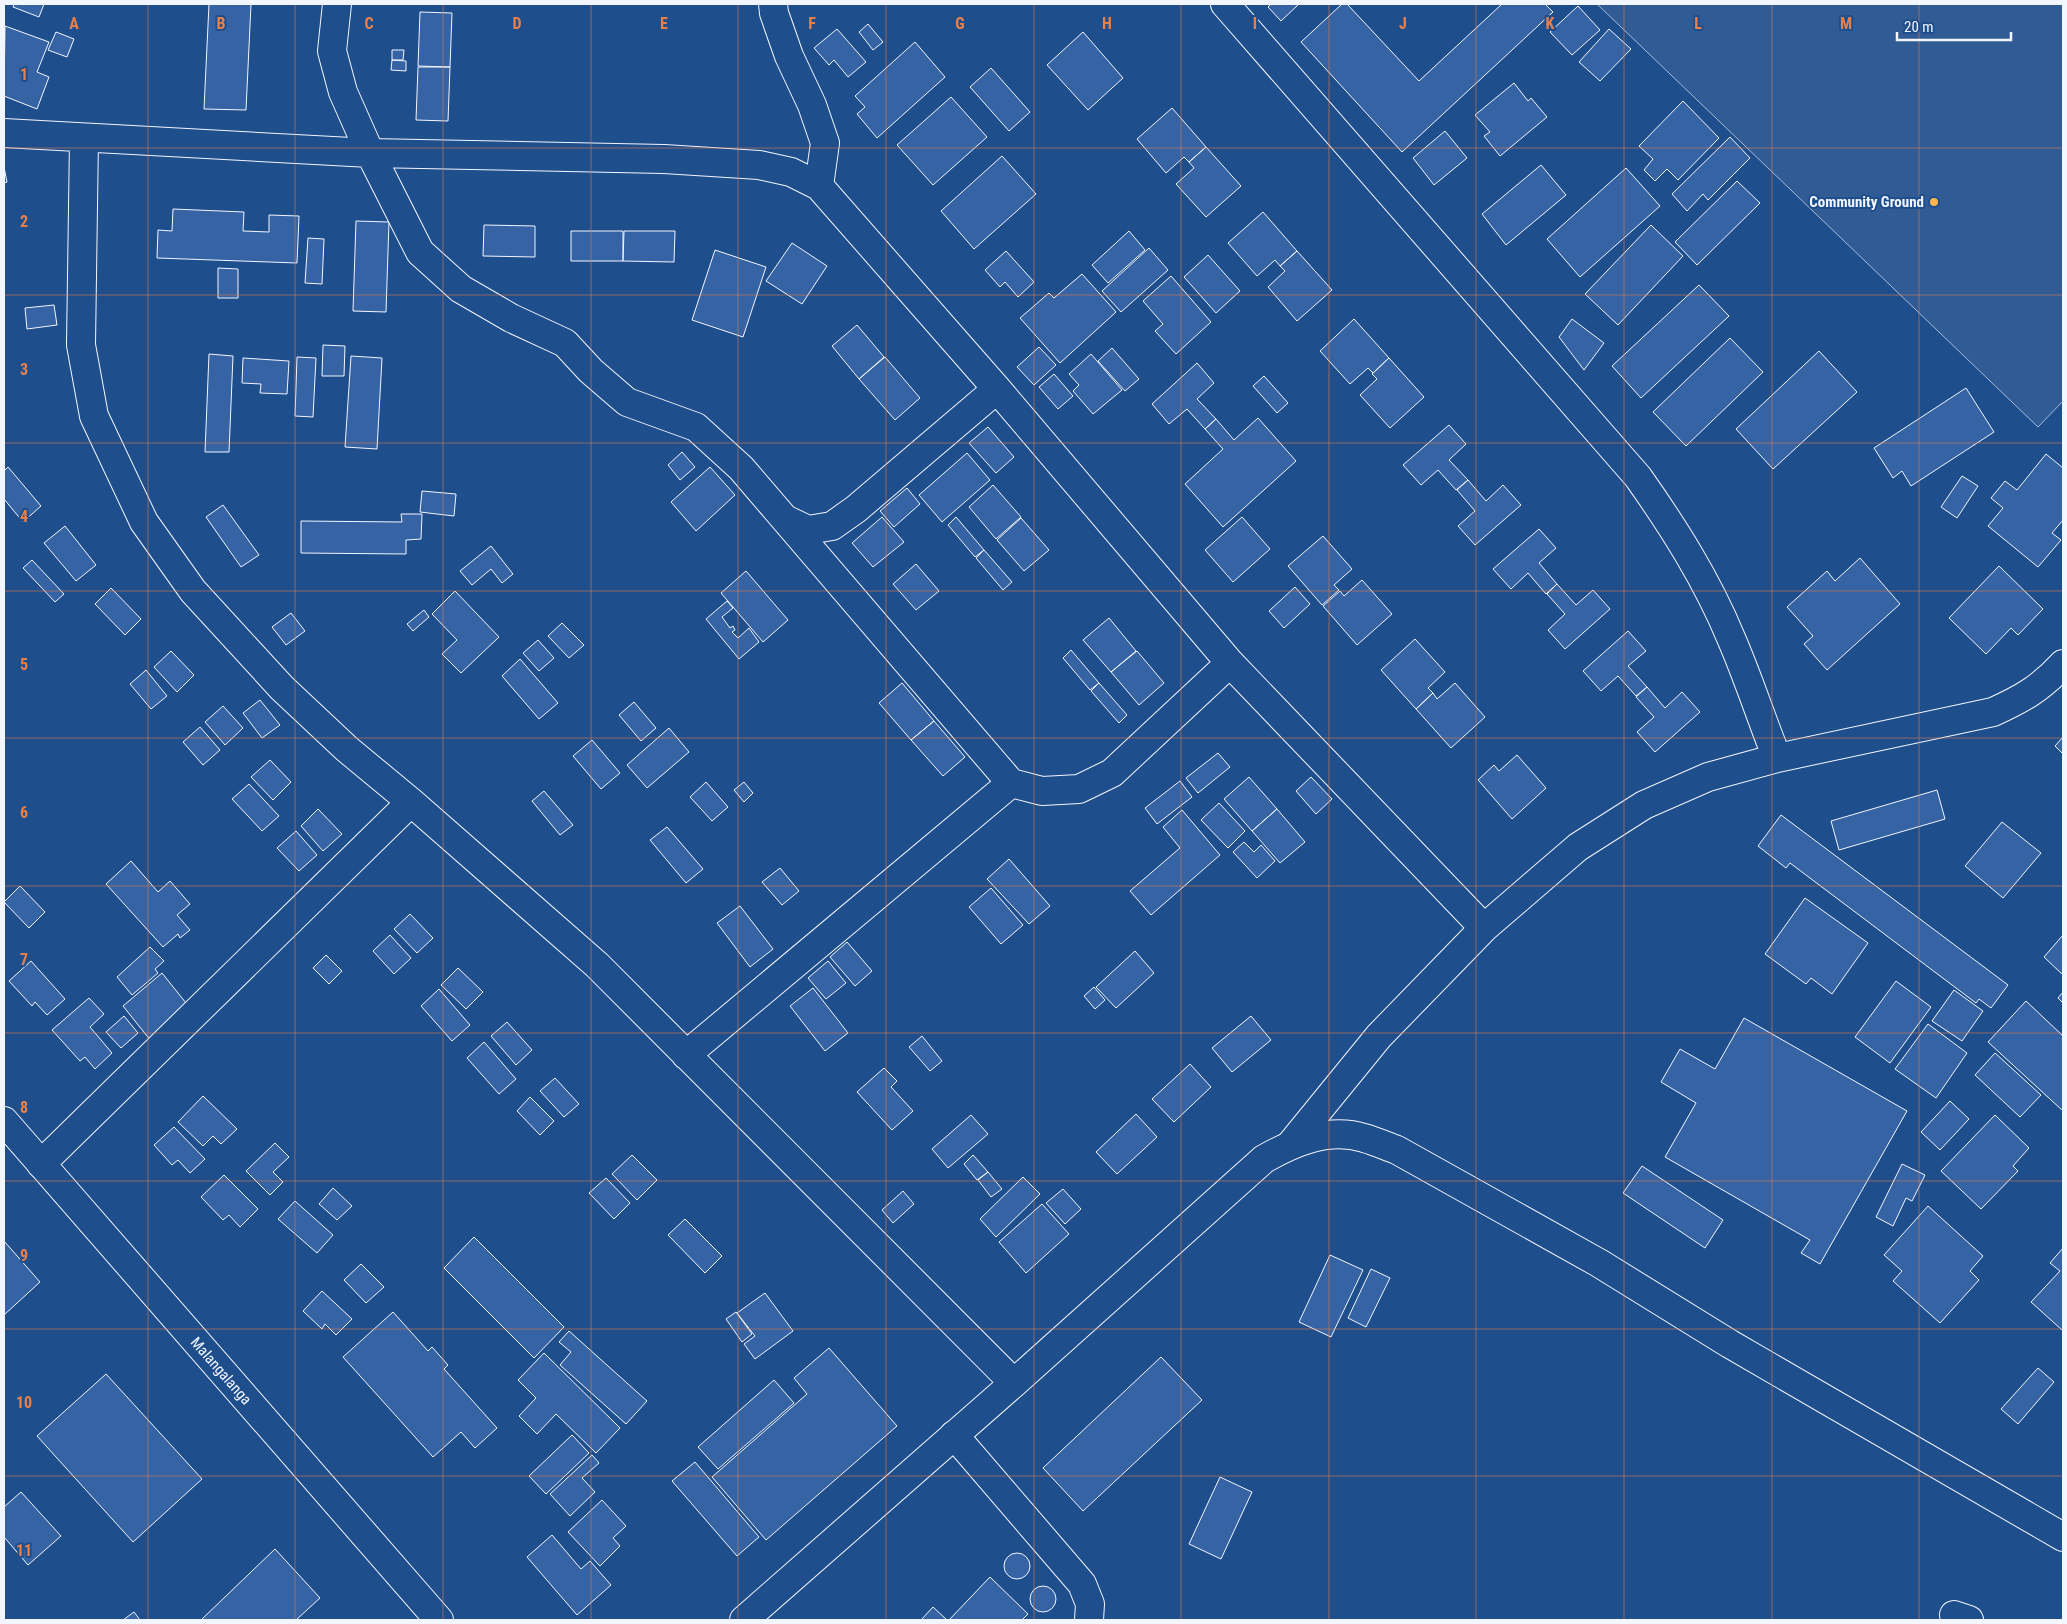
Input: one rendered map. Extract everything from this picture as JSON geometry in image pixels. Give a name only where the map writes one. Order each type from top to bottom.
[{"type":"street","points":[[337,4],[332,51],[343,92],[370,153],[420,252],[461,289],[511,318],[565,343],[591,371],[627,402],[696,427],[741,468],[1012,783],[1042,791],[1079,789],[1112,773],[1230,663]]},
{"type":"street","points":[[773,4],[774,13],[789,56],[812,105],[825,144],[819,186]]},
{"type":"street","points":[[1225,4],[1638,477],[1667,518],[1708,590],[1731,637],[1777,758]]},
{"type":"street","points":[[4,133],[370,153],[664,159],[759,165],[791,172],[819,186],[997,389],[1230,663],[1484,928]]},
{"type":"street","points":[[84,138],[81,345],[94,416],[144,522],[193,591],[282,688],[347,749],[411,802],[597,965],[1014,1383]]},
{"type":"street","points":[[787,520],[808,530],[832,526],[856,509],[997,389]]},
{"type":"street","points":[[1292,1144],[1379,1036],[1484,928],[1578,846],[1644,805],[1708,776],[1777,758],[1993,712],[2024,698],[2052,676],[2063,664]]},
{"type":"street","points":[[686,1055],[1012,783]]},
{"type":"street","points":[[41,1164],[411,802]]},
{"type":"street","name":"Malangalanga","points":[[4,1121],[436,1619]]},
{"type":"street","points":[[744,1620],[1014,1383],[1237,1181],[1264,1159],[1292,1144],[1318,1136],[1340,1134],[1363,1137],[1397,1150],[1599,1263],[1730,1344],[2063,1537]]},
{"type":"street","points":[[954,1435],[1082,1584],[1090,1604],[1089,1620]]},
{"type":"shaded area","name":"Community Ground","points":[[1597,4],[2063,4],[2063,401],[2038,427]]},
{"type":"building","points":[[14,4],[44,4],[39,17],[13,7]]},
{"type":"building","points":[[209,4],[251,4],[246,110],[204,109]]},
{"type":"building","points":[[1271,4],[1299,4],[1281,21],[1268,7]]},
{"type":"building","points":[[1342,4],[1347,4],[1419,81],[1502,4],[1545,4],[1553,12],[1402,152],[1301,42]]},
{"type":"building","points":[[1578,6],[1600,30],[1572,55],[1550,32]]},
{"type":"building","points":[[420,12],[452,13],[450,67],[418,66]]},
{"type":"building","points":[[868,24],[883,42],[873,50],[859,32]]},
{"type":"building","points":[[5,26],[49,42],[37,72],[49,77],[37,109],[4,96]]},
{"type":"building","points":[[837,29],[866,62],[848,77],[834,60],[829,65],[814,48]]},
{"type":"building","points":[[1609,29],[1631,49],[1600,81],[1579,62]]},
{"type":"building","points":[[56,32],[74,39],[67,57],[48,50]]},
{"type":"building","points":[[1083,32],[1123,78],[1088,110],[1047,65]]},
{"type":"building","points":[[915,42],[945,77],[877,138],[857,114],[865,107],[855,96]]},
{"type":"building","points":[[392,50],[404,50],[403,60],[392,60]]},
{"type":"building","points":[[392,60],[406,61],[406,71],[391,70]]},
{"type":"building","points":[[418,67],[450,67],[448,121],[416,120]]},
{"type":"building","points":[[991,68],[1030,112],[1009,131],[970,87]]},
{"type":"building","points":[[1514,83],[1528,101],[1531,98],[1547,117],[1500,156],[1484,136],[1490,132],[1475,115]]},
{"type":"building","points":[[951,97],[987,137],[933,185],[897,145]]},
{"type":"building","points":[[1683,101],[1719,138],[1678,180],[1667,169],[1655,181],[1644,170],[1653,159],[1639,146]]},
{"type":"building","points":[[1172,108],[1206,147],[1189,162],[1184,157],[1166,173],[1137,139]]},
{"type":"building","points":[[1445,131],[1467,158],[1434,185],[1413,158]]},
{"type":"building","points":[[1730,137],[1750,158],[1708,200],[1703,194],[1687,211],[1672,194]]},
{"type":"building","points":[[1206,147],[1241,186],[1206,217],[1176,184],[1194,168],[1189,162]]},
{"type":"building","points":[[1002,156],[1036,194],[974,249],[941,211]]},
{"type":"building","points":[[1541,165],[1566,195],[1506,245],[1482,214]]},
{"type":"building","points":[[4,167],[7,182],[4,183]]},
{"type":"building","points":[[1626,168],[1660,206],[1580,277],[1547,239]]},
{"type":"building","points":[[1737,181],[1760,203],[1697,265],[1675,242]]},
{"type":"building","points":[[173,209],[244,212],[243,231],[269,232],[269,215],[299,216],[297,263],[157,258],[158,230],[172,231]]},
{"type":"building","points":[[1263,212],[1297,251],[1280,266],[1275,260],[1257,276],[1228,243]]},
{"type":"building","points":[[356,221],[389,222],[386,312],[353,311]]},
{"type":"building","points":[[484,225],[535,226],[535,257],[483,256]]},
{"type":"building","points":[[1651,225],[1683,256],[1618,325],[1585,294]]},
{"type":"building","points":[[571,231],[623,231],[623,261],[571,261]]},
{"type":"building","points":[[624,231],[675,231],[674,262],[623,261]]},
{"type":"building","points":[[1129,231],[1145,250],[1108,283],[1092,265]]},
{"type":"building","points":[[308,238],[324,239],[322,284],[305,283]]},
{"type":"building","points":[[792,243],[827,266],[802,304],[766,281]]},
{"type":"building","points":[[1149,248],[1168,270],[1121,312],[1102,291]]},
{"type":"building","points":[[715,250],[766,267],[743,337],[692,320]]},
{"type":"building","points":[[1006,251],[1034,282],[1018,297],[1005,282],[1000,287],[985,270]]},
{"type":"building","points":[[1297,251],[1332,290],[1297,321],[1268,287],[1285,271],[1280,266]]},
{"type":"building","points":[[1208,255],[1240,291],[1216,313],[1184,277]]},
{"type":"building","points":[[218,268],[238,269],[238,298],[218,298]]},
{"type":"building","points":[[1082,274],[1116,312],[1060,363],[1020,318],[1049,293],[1054,298]]},
{"type":"building","points":[[1171,276],[1211,322],[1176,354],[1155,331],[1163,324],[1143,301]]},
{"type":"building","points":[[1699,285],[1729,316],[1641,398],[1612,366]]},
{"type":"building","points":[[54,305],[57,325],[27,329],[25,308]]},
{"type":"building","points":[[1354,319],[1389,358],[1373,373],[1368,368],[1350,384],[1320,351]]},
{"type":"building","points":[[1572,319],[1604,343],[1584,370],[1559,337]]},
{"type":"building","points":[[857,325],[884,357],[859,379],[832,346]]},
{"type":"building","points":[[1730,338],[1763,372],[1686,446],[1653,412]]},
{"type":"building","points":[[323,345],[345,346],[344,376],[322,376]]},
{"type":"building","points":[[1039,347],[1056,365],[1034,385],[1017,367]]},
{"type":"building","points":[[1112,348],[1139,379],[1125,391],[1098,361]]},
{"type":"building","points":[[1819,351],[1857,392],[1773,469],[1736,429]]},
{"type":"building","points":[[209,354],[233,356],[229,452],[205,452]]},
{"type":"building","points":[[1091,354],[1122,390],[1093,414],[1073,391],[1079,385],[1069,374]]},
{"type":"building","points":[[351,356],[382,358],[377,449],[345,447]]},
{"type":"building","points":[[297,357],[316,358],[313,417],[295,416]]},
{"type":"building","points":[[885,357],[920,398],[895,420],[859,379]]},
{"type":"building","points":[[243,358],[289,361],[287,394],[260,393],[261,384],[242,383]]},
{"type":"building","points":[[1389,358],[1424,397],[1390,428],[1360,395],[1377,379],[1372,374]]},
{"type":"building","points":[[1197,363],[1214,383],[1197,399],[1216,419],[1205,429],[1187,409],[1169,424],[1152,404]]},
{"type":"building","points":[[1054,374],[1073,396],[1058,409],[1039,387]]},
{"type":"building","points":[[1264,376],[1288,403],[1277,413],[1253,386]]},
{"type":"building","points":[[1966,388],[1994,432],[1911,486],[1902,471],[1893,478],[1874,448]]},
{"type":"building","points":[[1258,418],[1296,461],[1223,527],[1185,484],[1223,449],[1205,429],[1216,419],[1234,440]]},
{"type":"building","points":[[1449,425],[1466,444],[1449,460],[1468,480],[1456,490],[1438,470],[1421,485],[1403,465]]},
{"type":"building","points":[[988,427],[1014,457],[996,473],[969,443]]},
{"type":"building","points":[[682,452],[695,467],[680,480],[668,465]]},
{"type":"building","points":[[967,453],[990,480],[942,522],[919,495]]},
{"type":"building","points":[[2046,454],[2063,468],[2063,520],[2052,533],[2061,540],[2038,567],[1988,526],[2003,508],[1991,498],[2005,481],[2017,490]]},
{"type":"building","points":[[8,467],[41,506],[23,522],[4,499],[4,471]]},
{"type":"building","points":[[710,467],[735,495],[696,531],[671,502]]},
{"type":"building","points":[[1962,476],[1978,486],[1957,518],[1941,507]]},
{"type":"building","points":[[1468,480],[1486,501],[1503,485],[1521,505],[1475,545],[1458,526],[1475,511],[1457,490]]},
{"type":"building","points":[[993,485],[1021,517],[996,539],[969,507]]},
{"type":"building","points":[[907,488],[920,504],[894,527],[880,511]]},
{"type":"building","points":[[422,491],[456,494],[454,516],[420,512]]},
{"type":"building","points":[[223,505],[259,555],[241,567],[206,517]]},
{"type":"building","points":[[401,514],[422,514],[421,539],[406,540],[406,554],[301,553],[301,521],[402,522]]},
{"type":"building","points":[[882,517],[904,542],[873,567],[852,543]]},
{"type":"building","points":[[956,517],[984,550],[975,557],[948,525]]},
{"type":"building","points":[[1242,517],[1270,549],[1233,582],[1205,550]]},
{"type":"building","points":[[1021,518],[1049,550],[1024,571],[997,540]]},
{"type":"building","points":[[65,526],[96,565],[76,581],[44,543]]},
{"type":"building","points":[[1539,529],[1556,548],[1539,563],[1557,584],[1546,594],[1528,573],[1511,589],[1493,569]]},
{"type":"building","points":[[1323,536],[1352,569],[1334,585],[1339,590],[1322,605],[1288,566]]},
{"type":"building","points":[[491,546],[513,574],[502,583],[491,569],[472,585],[460,571]]},
{"type":"building","points":[[984,550],[1012,582],[1003,590],[976,558]]},
{"type":"building","points":[[1860,558],[1900,604],[1827,670],[1804,644],[1813,636],[1787,607],[1827,571],[1835,581]]},
{"type":"building","points":[[32,560],[64,594],[55,602],[23,568]]},
{"type":"building","points":[[916,564],[939,591],[916,610],[893,584]]},
{"type":"building","points":[[1999,566],[2043,609],[2018,635],[2011,628],[1986,654],[1949,618]]},
{"type":"building","points":[[746,571],[788,620],[763,642],[721,593]]},
{"type":"building","points":[[1362,580],[1392,614],[1357,645],[1323,606],[1340,591],[1344,596]]},
{"type":"building","points":[[1557,584],[1576,605],[1593,590],[1610,609],[1565,649],[1548,630],[1565,614],[1547,594]]},
{"type":"building","points":[[1295,587],[1310,604],[1284,628],[1269,611]]},
{"type":"building","points":[[111,588],[141,619],[125,635],[95,604]]},
{"type":"building","points":[[455,591],[499,637],[461,673],[442,654],[457,640],[432,614]]},
{"type":"building","points":[[727,601],[733,608],[722,617],[730,628],[733,626],[735,630],[732,632],[738,638],[749,628],[759,642],[739,659],[706,619]]},
{"type":"building","points":[[424,610],[429,617],[413,631],[407,624]]},
{"type":"building","points":[[291,613],[305,631],[286,645],[272,627]]},
{"type":"building","points":[[1109,618],[1136,651],[1111,672],[1083,640]]},
{"type":"building","points":[[562,623],[584,645],[569,658],[548,636]]},
{"type":"building","points":[[1628,631],[1646,651],[1628,666],[1647,687],[1636,696],[1618,676],[1601,691],[1583,671]]},
{"type":"building","points":[[1415,639],[1445,672],[1428,688],[1433,693],[1416,709],[1381,670]]},
{"type":"building","points":[[538,640],[554,658],[539,671],[523,653]]},
{"type":"building","points":[[1071,650],[1099,683],[1090,690],[1063,658]]},
{"type":"building","points":[[171,651],[194,675],[177,692],[154,667]]},
{"type":"building","points":[[1137,651],[1164,683],[1139,705],[1111,672]]},
{"type":"building","points":[[520,659],[558,703],[539,719],[502,676]]},
{"type":"building","points":[[146,670],[167,696],[151,709],[130,684]]},
{"type":"building","points":[[902,683],[934,721],[911,740],[879,703]]},
{"type":"building","points":[[1099,683],[1127,715],[1119,723],[1091,691]]},
{"type":"building","points":[[1455,683],[1485,717],[1451,748],[1416,709],[1433,693],[1437,699]]},
{"type":"building","points":[[1647,687],[1665,708],[1682,692],[1700,712],[1655,752],[1637,732],[1654,717],[1636,697]]},
{"type":"building","points":[[260,700],[280,725],[262,738],[243,713]]},
{"type":"building","points":[[634,702],[656,728],[641,741],[619,715]]},
{"type":"building","points":[[223,706],[243,728],[225,745],[205,722]]},
{"type":"building","points":[[934,721],[965,757],[943,776],[911,740]]},
{"type":"building","points":[[200,727],[220,750],[203,765],[183,742]]},
{"type":"building","points":[[669,728],[689,752],[647,788],[627,765]]},
{"type":"building","points":[[2063,737],[2063,754],[2055,746]]},
{"type":"building","points":[[592,740],[620,773],[601,789],[573,756]]},
{"type":"building","points":[[1218,753],[1230,767],[1198,793],[1186,778]]},
{"type":"building","points":[[1517,755],[1546,788],[1512,819],[1478,780],[1494,765],[1499,771]]},
{"type":"building","points":[[270,760],[291,782],[273,800],[251,777]]},
{"type":"building","points":[[1249,777],[1277,809],[1252,831],[1224,799]]},
{"type":"building","points":[[1311,777],[1332,799],[1316,814],[1296,791]]},
{"type":"building","points":[[1180,781],[1192,797],[1157,824],[1145,808]]},
{"type":"building","points":[[706,782],[728,807],[712,821],[690,797]]},
{"type":"building","points":[[744,782],[753,793],[744,802],[734,790]]},
{"type":"building","points":[[249,784],[279,816],[262,831],[232,799]]},
{"type":"building","points":[[1937,790],[1945,819],[1839,850],[1831,821]]},
{"type":"building","points":[[544,791],[573,825],[560,835],[532,801]]},
{"type":"building","points":[[1219,803],[1245,831],[1228,848],[1201,820]]},
{"type":"building","points":[[318,809],[342,834],[323,851],[301,826]]},
{"type":"building","points":[[1277,809],[1305,842],[1280,863],[1252,831]]},
{"type":"building","points":[[1182,810],[1220,855],[1151,915],[1130,891],[1180,848],[1163,827]]},
{"type":"building","points":[[1781,815],[2008,985],[1991,1008],[1979,999],[1976,1003],[1790,863],[1786,868],[1758,846]]},
{"type":"building","points":[[2002,822],[2041,853],[2003,898],[1965,866]]},
{"type":"building","points":[[667,827],[703,869],[686,883],[650,840]]},
{"type":"building","points":[[296,831],[317,855],[299,871],[277,848]]},
{"type":"building","points":[[1244,842],[1254,852],[1261,845],[1275,861],[1257,878],[1233,852]]},
{"type":"building","points":[[1009,859],[1050,906],[1029,924],[987,879]]},
{"type":"building","points":[[131,861],[158,892],[170,881],[190,904],[177,915],[190,930],[180,938],[178,934],[163,947],[106,884]]},
{"type":"building","points":[[780,868],[799,891],[782,905],[762,882]]},
{"type":"building","points":[[20,886],[45,912],[29,928],[4,902]]},
{"type":"building","points":[[991,888],[1023,925],[1001,944],[969,907]]},
{"type":"building","points":[[1805,898],[1868,943],[1832,994],[1811,978],[1806,984],[1765,954]]},
{"type":"building","points":[[740,906],[773,949],[750,967],[717,923]]},
{"type":"building","points":[[410,914],[433,938],[417,953],[394,929]]},
{"type":"building","points":[[390,935],[411,958],[394,974],[373,951]]},
{"type":"building","points":[[2063,935],[2063,975],[2044,957]]},
{"type":"building","points":[[847,942],[872,971],[855,986],[830,957]]},
{"type":"building","points":[[150,947],[164,961],[155,969],[158,973],[132,995],[117,977]]},
{"type":"building","points":[[1135,951],[1154,973],[1116,1008],[1096,987]]},
{"type":"building","points":[[326,955],[342,971],[329,984],[313,968]]},
{"type":"building","points":[[31,961],[65,999],[47,1015],[35,1002],[32,1006],[9,981]]},
{"type":"building","points":[[828,961],[846,983],[826,999],[808,978]]},
{"type":"building","points":[[458,968],[483,992],[466,1009],[441,985]]},
{"type":"building","points":[[162,973],[190,1008],[151,1041],[123,1006]]},
{"type":"building","points":[[1896,981],[1931,1007],[1890,1063],[1855,1037]]},
{"type":"building","points":[[1094,987],[1105,1000],[1095,1009],[1084,996]]},
{"type":"building","points":[[813,988],[848,1033],[825,1051],[790,1006]]},
{"type":"building","points":[[439,989],[470,1025],[452,1041],[421,1006]]},
{"type":"building","points":[[1954,990],[1983,1011],[1962,1041],[1932,1021]]},
{"type":"building","points":[[2063,992],[2063,1003],[2058,998]]},
{"type":"building","points":[[89,998],[104,1014],[90,1027],[112,1053],[95,1069],[85,1057],[80,1061],[52,1030]]},
{"type":"building","points":[[2026,1001],[2063,1036],[2063,1111],[1988,1042]]},
{"type":"building","points":[[124,1016],[138,1033],[121,1048],[106,1032]]},
{"type":"building","points":[[1251,1016],[1271,1040],[1232,1072],[1212,1048]]},
{"type":"building","points":[[1744,1018],[1907,1111],[1820,1264],[1801,1253],[1810,1240],[1665,1157],[1696,1103],[1661,1082],[1680,1049],[1715,1069]]},
{"type":"building","points":[[507,1022],[532,1050],[516,1065],[491,1036]]},
{"type":"building","points":[[1928,1024],[1967,1053],[1936,1098],[1895,1069]]},
{"type":"building","points":[[922,1036],[942,1061],[930,1071],[909,1047]]},
{"type":"building","points":[[484,1042],[516,1079],[499,1094],[467,1058]]},
{"type":"building","points":[[1995,1053],[2041,1095],[2020,1117],[1975,1075]]},
{"type":"building","points":[[1190,1064],[1211,1087],[1174,1122],[1152,1099]]},
{"type":"building","points":[[884,1068],[897,1081],[891,1087],[913,1111],[892,1130],[857,1092]]},
{"type":"building","points":[[555,1078],[579,1104],[564,1117],[540,1091]]},
{"type":"building","points":[[203,1096],[237,1129],[221,1144],[213,1136],[203,1146],[178,1122]]},
{"type":"building","points":[[530,1097],[554,1121],[540,1135],[517,1111]]},
{"type":"building","points":[[1950,1101],[1969,1119],[1940,1150],[1921,1132]]},
{"type":"building","points":[[1136,1114],[1157,1137],[1117,1174],[1096,1152]]},
{"type":"building","points":[[971,1115],[988,1134],[948,1168],[932,1149]]},
{"type":"building","points":[[1995,1115],[2029,1148],[2013,1166],[2018,1171],[1981,1209],[1941,1171]]},
{"type":"building","points":[[174,1127],[205,1159],[190,1173],[178,1160],[172,1165],[154,1145]]},
{"type":"building","points":[[275,1143],[289,1157],[273,1172],[283,1182],[270,1195],[246,1171]]},
{"type":"building","points":[[632,1155],[657,1180],[637,1200],[612,1174]]},
{"type":"building","points":[[973,1155],[988,1172],[977,1180],[964,1164]]},
{"type":"building","points":[[1902,1164],[1925,1175],[1912,1201],[1906,1198],[1893,1226],[1876,1217]]},
{"type":"building","points":[[1642,1166],[1723,1220],[1705,1248],[1623,1193]]},
{"type":"building","points":[[988,1172],[1002,1189],[991,1197],[978,1180]]},
{"type":"building","points":[[224,1175],[258,1209],[240,1227],[229,1215],[223,1220],[201,1197]]},
{"type":"building","points":[[1023,1177],[1040,1194],[996,1237],[980,1219]]},
{"type":"building","points":[[606,1178],[630,1203],[614,1219],[589,1193]]},
{"type":"building","points":[[333,1188],[352,1206],[337,1220],[319,1204]]},
{"type":"building","points":[[1063,1189],[1081,1209],[1065,1224],[1046,1203]]},
{"type":"building","points":[[903,1191],[914,1204],[893,1223],[882,1210]]},
{"type":"building","points":[[295,1201],[333,1235],[317,1253],[278,1219]]},
{"type":"building","points":[[1042,1204],[1069,1234],[1026,1273],[999,1242]]},
{"type":"building","points":[[1928,1206],[1983,1256],[1970,1271],[1979,1280],[1940,1323],[1893,1281],[1902,1271],[1884,1255]]},
{"type":"building","points":[[685,1219],[722,1256],[705,1273],[668,1235]]},
{"type":"building","points":[[474,1237],[564,1327],[534,1358],[444,1268]]},
{"type":"building","points":[[4,1241],[40,1282],[4,1315]]},
{"type":"building","points":[[2063,1248],[2062,1330],[2031,1302],[2060,1271],[2050,1263]]},
{"type":"building","points":[[1330,1255],[1363,1270],[1331,1337],[1299,1322]]},
{"type":"building","points":[[361,1264],[384,1287],[366,1303],[344,1280]]},
{"type":"building","points":[[1371,1269],[1390,1278],[1366,1327],[1348,1318]]},
{"type":"building","points":[[322,1291],[352,1319],[336,1335],[325,1324],[322,1329],[303,1311]]},
{"type":"building","points":[[765,1293],[793,1331],[755,1359],[744,1344],[755,1336],[737,1313]]},
{"type":"building","points":[[393,1312],[428,1351],[432,1347],[448,1365],[444,1369],[497,1428],[475,1448],[461,1432],[433,1457],[343,1357]]},
{"type":"building","points":[[736,1312],[752,1334],[742,1342],[726,1319]]},
{"type":"building","points":[[569,1331],[647,1401],[626,1424],[560,1365],[571,1352],[559,1342]]},
{"type":"building","points":[[829,1348],[897,1426],[766,1540],[712,1477],[807,1394],[794,1378]]},
{"type":"building","points":[[544,1353],[620,1428],[596,1453],[556,1414],[537,1434],[519,1416],[536,1398],[518,1380]]},
{"type":"building","points":[[1161,1357],[1202,1400],[1083,1511],[1043,1468]]},
{"type":"building","points":[[2038,1368],[2054,1382],[2018,1424],[2001,1409]]},
{"type":"building","points":[[106,1374],[202,1479],[133,1542],[37,1436]]},
{"type":"building","points":[[774,1380],[794,1403],[718,1469],[698,1447]]},
{"type":"building","points":[[572,1435],[589,1453],[546,1494],[529,1476]]},
{"type":"building","points":[[592,1455],[599,1463],[582,1478],[595,1492],[570,1516],[550,1494]]},
{"type":"building","points":[[695,1462],[759,1537],[737,1556],[672,1481]]},
{"type":"building","points":[[1220,1477],[1252,1492],[1221,1559],[1189,1544]]},
{"type":"building","points":[[21,1492],[61,1536],[28,1565],[4,1537],[4,1507]]},
{"type":"building","points":[[602,1500],[626,1526],[613,1538],[620,1546],[600,1566],[568,1532]]},
{"type":"building","points":[[552,1535],[581,1569],[590,1561],[611,1585],[577,1615],[527,1557]]},
{"type":"building","points":[[275,1549],[320,1598],[296,1620],[201,1620]]},
{"type":"building","points":[[1017,1553],[1026,1557],[1030,1566],[1026,1575],[1017,1579],[1008,1575],[1004,1566],[1008,1557]]},
{"type":"building","points":[[990,1577],[1028,1614],[1022,1620],[949,1620]]},
{"type":"building","points":[[1043,1586],[1052,1590],[1056,1599],[1052,1608],[1043,1612],[1034,1608],[1030,1599],[1034,1590]]},
{"type":"building","points":[[933,1607],[947,1620],[921,1620]]},
{"type":"building","points":[[134,1612],[140,1620],[123,1620]]},
{"type":"place","name":"Community Ground","points":[[1934,202]]}]
